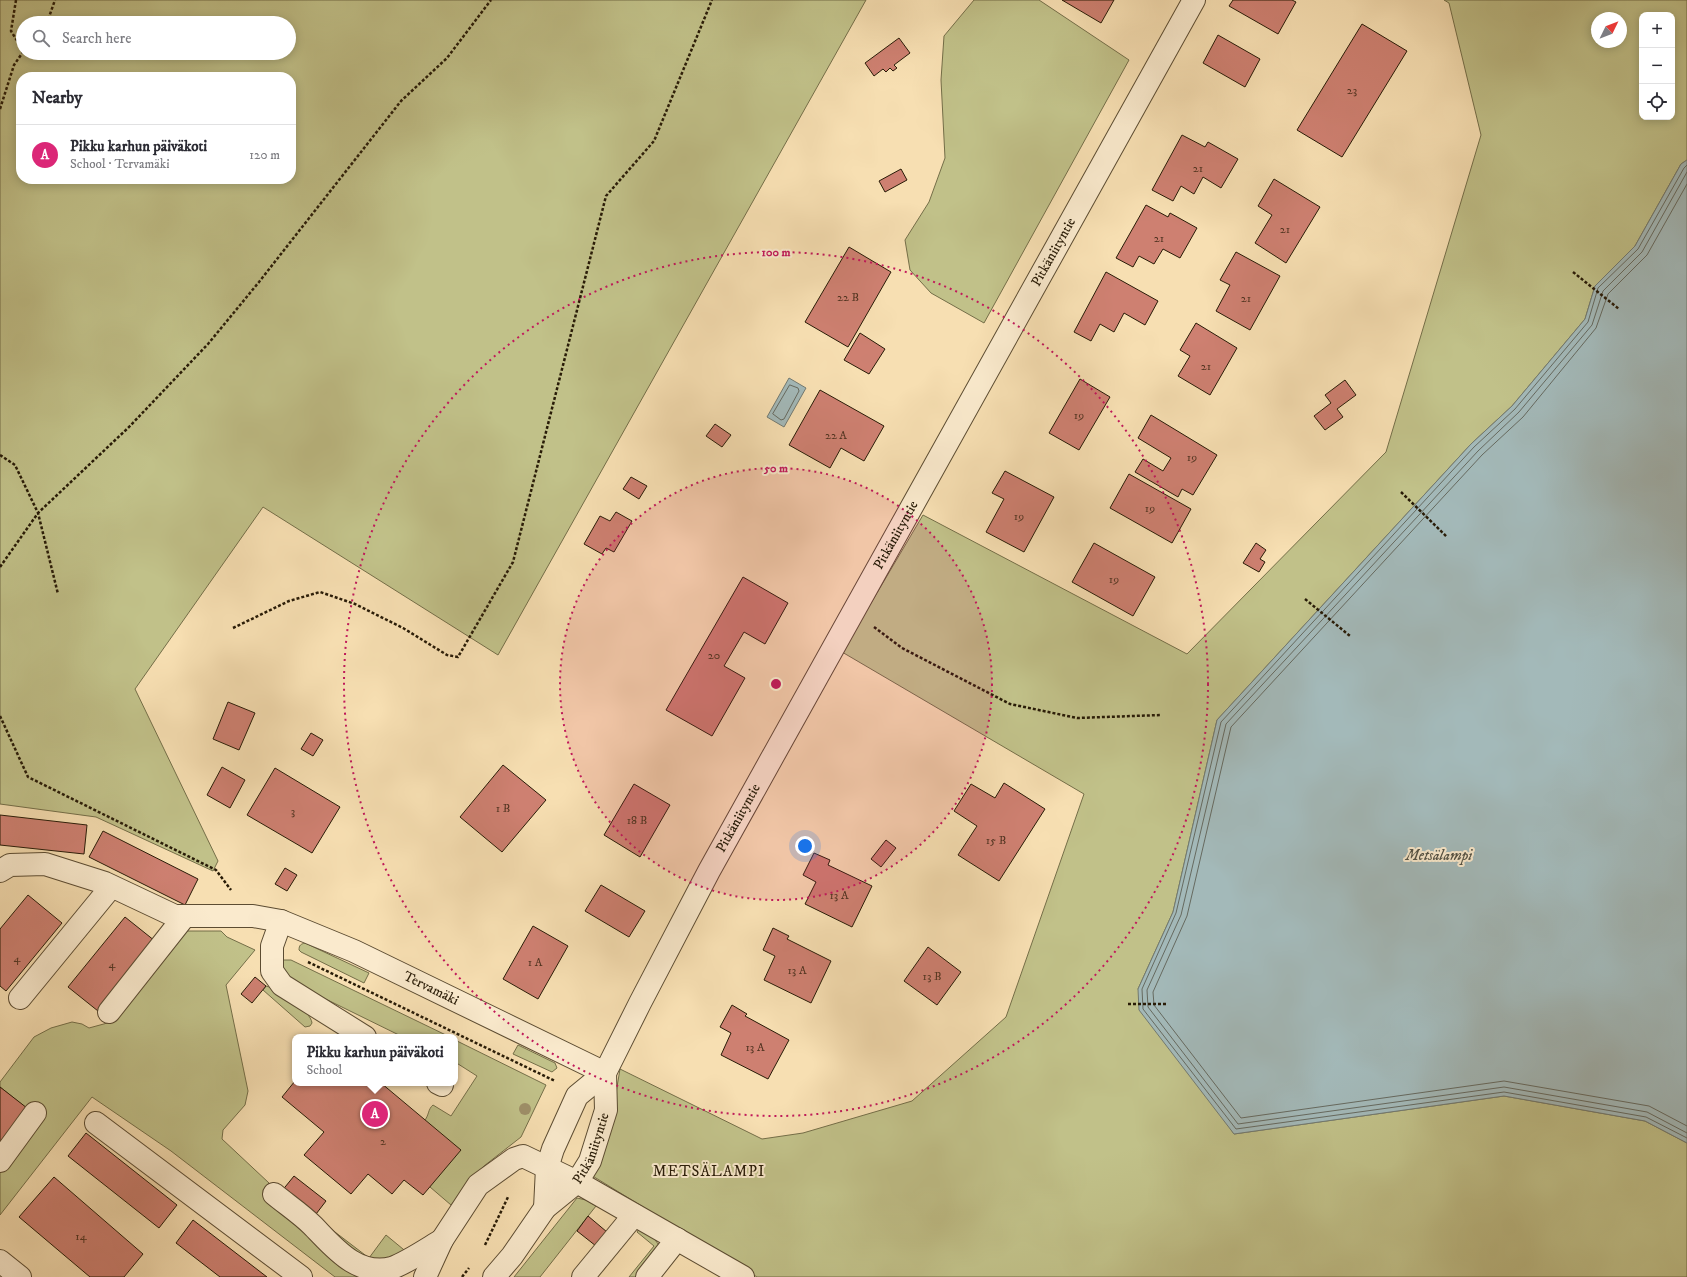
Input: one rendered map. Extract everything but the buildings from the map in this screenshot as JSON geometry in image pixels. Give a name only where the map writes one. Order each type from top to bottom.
[{"type":"street","name":"Pitkäniityntie","points":[[545,1208],[547,1168],[552,1149],[577,1096],[605,1073],[709,871],[1194,0]]},
{"type":"street","name":"Tervamäki","points":[[0,870],[10,865],[45,864],[111,887],[175,916],[253,916],[281,921],[354,951],[605,1073]]},
{"type":"street","points":[[20,998],[111,887]]},
{"type":"street","points":[[109,1012],[184,916]]},
{"type":"street","points":[[281,921],[272,946],[272,971],[282,985],[360,1034]]},
{"type":"street","name":"Pitkäniityntie","points":[[494,1277],[512,1256],[545,1208],[577,1182],[590,1161],[606,1110],[605,1073]]},
{"type":"street","points":[[0,1160],[35,1113]]},
{"type":"street","points":[[96,1123],[301,1277]]},
{"type":"street","points":[[425,1277],[442,1240],[478,1185],[514,1159],[522,1156],[577,1182],[742,1277]]},
{"type":"street","points":[[274,1194],[312,1224],[335,1250],[359,1268],[371,1271],[391,1268],[442,1240]]},
{"type":"street","points":[[583,1277],[634,1215]]},
{"type":"street","points":[[647,1277],[677,1239]]},
{"type":"street","points":[[0,1261],[20,1277]]},
{"type":"path","points":[[16,0],[11,31],[16,39]]},
{"type":"path","points":[[49,16],[55,0]]},
{"type":"path","points":[[0,567],[38,513],[129,427],[208,344],[259,282],[401,102],[447,58],[491,0]]},
{"type":"path","points":[[233,628],[288,601],[320,592],[356,604],[404,628],[447,655],[458,657],[513,562],[606,196],[654,141],[712,0]]},
{"type":"path","points":[[0,109],[14,64],[17,60]]},
{"type":"path","points":[[1573,272],[1619,309]]},
{"type":"path","points":[[0,455],[14,465],[38,513],[58,594]]},
{"type":"path","points":[[1401,492],[1447,537]]},
{"type":"path","points":[[1304,599],[1350,636]]},
{"type":"path","points":[[853,611],[902,648],[1010,704],[1077,718],[1161,715]]},
{"type":"path","points":[[0,716],[28,777],[216,870],[253,916]]},
{"type":"path","points":[[307,962],[457,1034]]},
{"type":"path","points":[[1128,1004],[1168,1004]]},
{"type":"path","points":[[458,1034],[555,1081]]},
{"type":"green space","points":[[0,0],[866,0],[498,655],[263,507],[135,689],[218,861],[213,871],[96,817],[0,804]]},
{"type":"green space","points":[[974,0],[1039,0],[1129,60],[984,323],[931,293],[910,270],[905,240],[929,202],[945,158],[941,80],[944,36]]},
{"type":"green space","points":[[1444,0],[1687,0],[1687,160],[1681,164],[1635,246],[1595,286],[1585,319],[1512,406],[1471,444],[1217,720],[1173,912],[1138,989],[1234,1134],[1504,1096],[1645,1121],[1687,1143],[1687,1277],[757,1277],[591,1175],[612,1117],[620,1069],[762,1139],[803,1133],[912,1101],[1006,1017],[1084,794],[842,652],[923,515],[1187,654],[1386,452],[1481,135],[1449,3]]},
{"type":"green space","points":[[183,931],[221,931],[227,937],[255,950],[226,985],[248,1091],[245,1105],[223,1130],[222,1139],[269,1183],[268,1189],[364,1277],[335,1277],[171,1151],[92,1097],[0,1215],[0,1170],[39,1118],[0,1087],[0,1082],[34,1037],[51,1028],[72,1022],[82,1024],[89,1028],[111,1022]]},
{"type":"green space","points":[[305,943],[369,973],[364,983],[301,952],[299,950],[300,946],[301,944]]},
{"type":"green space","points":[[282,960],[291,960],[444,1034],[397,1034],[291,982],[282,967]]},
{"type":"green space","points":[[266,986],[278,991],[300,1007],[310,1018],[312,1023],[310,1026],[305,1027],[263,990]]},
{"type":"green space","points":[[458,1041],[546,1085],[521,1137],[484,1166],[451,1205],[430,1187],[425,1120],[430,1108],[433,1105],[451,1116],[477,1076],[458,1064]]},
{"type":"green space","points":[[518,1045],[555,1063],[557,1068],[552,1072],[513,1054]]},
{"type":"green space","points":[[577,1198],[586,1200],[596,1206],[540,1277],[514,1277]]},
{"type":"green space","points":[[331,1229],[369,1258],[386,1235],[409,1254],[367,1266]]},
{"type":"green space","points":[[639,1229],[649,1232],[662,1249],[640,1277],[629,1277],[654,1246],[637,1232]]},
{"type":"water","name":"Metsälampi","points":[[1687,160],[1687,1143],[1645,1121],[1504,1096],[1234,1134],[1139,1010],[1138,989],[1173,912],[1217,720],[1471,444],[1512,406],[1585,319],[1595,286],[1635,246],[1681,164]]},
{"type":"water","points":[[789,378],[806,388],[784,427],[767,417]]},
{"type":"place","name":"Pikku karhun päiväkoti","points":[[375,1114]]},
{"type":"district","name":"METSÄLAMPI","points":[[709,1171]]}]
